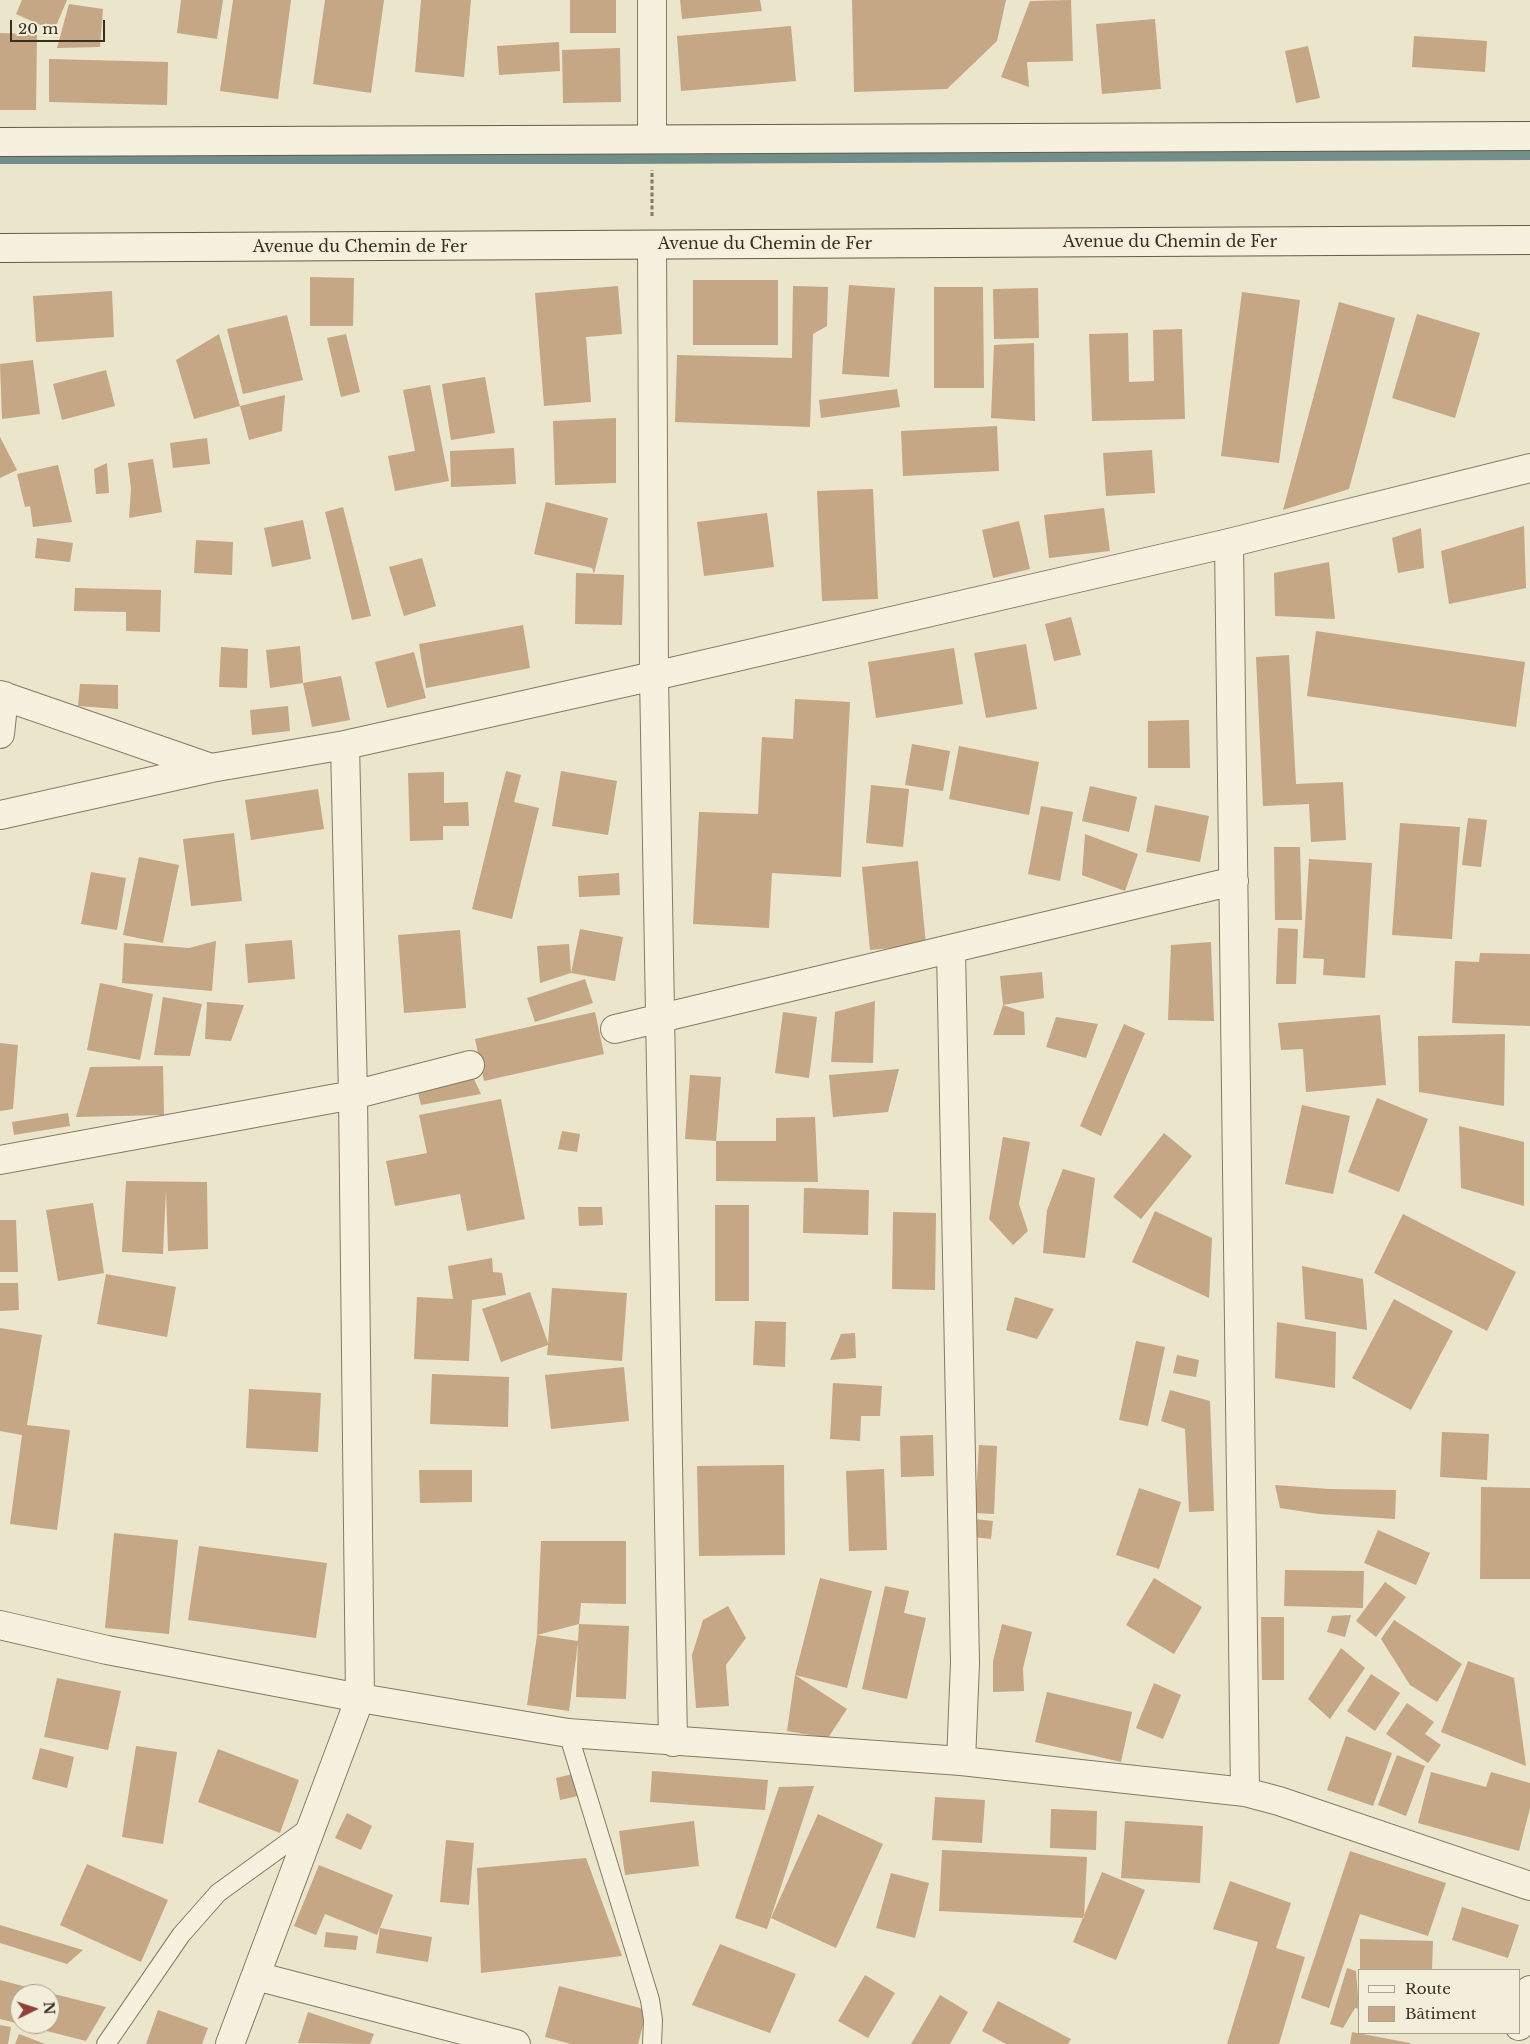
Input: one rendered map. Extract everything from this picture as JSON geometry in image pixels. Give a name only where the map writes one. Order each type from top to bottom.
[{"type":"street","points":[[652,0],[652,139]]},
{"type":"street","points":[[0,142],[1530,136]]},
{"type":"street","name":"Avenue du Chemin de Fer","points":[[0,248],[1530,240]]},
{"type":"street","points":[[652,245],[654,676],[673,1742]]},
{"type":"street","points":[[0,815],[211,768],[345,745],[654,676],[1229,543],[1530,468]]},
{"type":"street","points":[[1229,543],[1244,1792]]},
{"type":"street","points":[[0,734],[2,696],[211,768]]},
{"type":"street","points":[[230,2044],[360,1698],[354,1095],[345,745]]},
{"type":"street","points":[[615,1029],[1234,881]]},
{"type":"street","points":[[951,950],[964,1653],[961,1761]]},
{"type":"street","points":[[0,1160],[354,1095],[470,1065]]},
{"type":"street","points":[[0,1625],[107,1650],[360,1698],[568,1733],[673,1742],[961,1761],[1244,1792],[1279,1801],[1530,1886]]},
{"type":"street","points":[[256,1976],[516,2044]]},
{"type":"street","points":[[1520,2023],[1530,1990]]},
{"type":"lane","points":[[568,1733],[650,2000],[653,2020],[652,2044]]},
{"type":"lane","points":[[106,2044],[182,1935],[218,1893],[312,1825]]},
{"type":"path","points":[[652,179],[652,245]]},
{"type":"building","points":[[22,0],[67,0],[54,31],[16,14]]},
{"type":"building","points":[[181,0],[223,0],[217,39],[177,33]]},
{"type":"building","points":[[233,0],[291,0],[278,99],[220,91]]},
{"type":"building","points":[[325,0],[384,0],[371,93],[313,84]]},
{"type":"building","points":[[421,0],[471,0],[464,77],[415,72]]},
{"type":"building","points":[[570,0],[616,0],[616,33],[570,33]]},
{"type":"building","points":[[680,0],[760,0],[762,11],[682,19]]},
{"type":"building","points":[[852,0],[1006,0],[997,41],[947,89],[854,92]]},
{"type":"building","points":[[1071,0],[1073,61],[1027,62],[1029,87],[1001,77],[1030,1]]},
{"type":"building","points":[[69,4],[103,9],[100,47],[57,48]]},
{"type":"building","points":[[1155,19],[1161,89],[1102,94],[1096,24]]},
{"type":"building","points":[[791,26],[796,81],[681,91],[677,36]]},
{"type":"building","points":[[0,33],[37,34],[36,110],[0,110]]},
{"type":"building","points":[[1414,36],[1487,41],[1485,72],[1412,67]]},
{"type":"building","points":[[559,42],[560,71],[499,75],[497,46]]},
{"type":"building","points":[[1308,46],[1320,98],[1296,103],[1285,51]]},
{"type":"building","points":[[620,48],[621,102],[563,103],[562,50]]},
{"type":"building","points":[[49,59],[168,62],[167,105],[49,102]]},
{"type":"building","points":[[310,277],[354,278],[353,326],[310,326]]},
{"type":"building","points":[[693,280],[778,280],[778,345],[693,345]]},
{"type":"building","points":[[849,285],[895,288],[889,377],[842,374]]},
{"type":"building","points":[[618,286],[622,334],[586,337],[591,402],[544,406],[535,293]]},
{"type":"building","points":[[793,286],[828,287],[827,326],[813,334],[810,427],[675,422],[677,355],[792,358]]},
{"type":"building","points":[[934,287],[983,287],[984,388],[934,388]]},
{"type":"building","points":[[1038,288],[1039,338],[994,339],[993,289]]},
{"type":"building","points":[[112,291],[114,337],[36,342],[33,296]]},
{"type":"building","points":[[1242,292],[1300,300],[1279,463],[1221,456]]},
{"type":"building","points":[[1339,302],[1395,318],[1349,489],[1283,510]]},
{"type":"building","points":[[1417,314],[1480,333],[1455,418],[1392,398]]},
{"type":"building","points":[[287,315],[303,380],[243,394],[227,329]]},
{"type":"building","points":[[1182,329],[1185,419],[1092,421],[1089,334],[1128,333],[1129,382],[1154,381],[1153,330]]},
{"type":"building","points":[[219,334],[240,406],[194,419],[176,360]]},
{"type":"building","points":[[346,334],[360,392],[341,397],[327,338]]},
{"type":"building","points":[[1034,343],[1035,421],[991,418],[994,345]]},
{"type":"building","points":[[33,360],[40,414],[2,419],[0,364]]},
{"type":"building","points":[[106,370],[115,406],[62,420],[53,384]]},
{"type":"building","points":[[485,377],[495,433],[451,440],[442,384]]},
{"type":"building","points":[[430,385],[449,481],[395,491],[388,456],[415,451],[403,390]]},
{"type":"building","points":[[897,389],[900,407],[821,418],[819,400]]},
{"type":"building","points":[[285,395],[282,431],[249,440],[240,406]]},
{"type":"building","points":[[616,418],[616,483],[555,485],[553,421]]},
{"type":"building","points":[[997,426],[999,471],[903,476],[901,431]]},
{"type":"building","points":[[0,437],[17,470],[0,478]]},
{"type":"building","points":[[207,438],[210,464],[173,468],[170,443]]},
{"type":"building","points":[[514,448],[516,484],[451,487],[450,451]]},
{"type":"building","points":[[1152,450],[1155,493],[1106,496],[1103,453]]},
{"type":"building","points":[[153,459],[162,512],[129,518],[131,489],[128,463]]},
{"type":"building","points":[[107,463],[109,493],[96,494],[94,469]]},
{"type":"building","points":[[58,465],[72,522],[33,527],[30,506],[25,507],[17,474]]},
{"type":"building","points":[[873,489],[878,599],[822,601],[817,491]]},
{"type":"building","points":[[546,502],[608,518],[594,574],[592,568],[534,554]]},
{"type":"building","points":[[343,507],[371,616],[352,620],[325,512]]},
{"type":"building","points":[[1104,508],[1110,551],[1049,558],[1044,515]]},
{"type":"building","points":[[767,513],[774,567],[704,576],[697,522]]},
{"type":"building","points":[[303,520],[311,559],[272,567],[264,528]]},
{"type":"building","points":[[1019,521],[1030,569],[993,578],[982,530]]},
{"type":"building","points":[[1524,526],[1526,588],[1449,604],[1441,551]]},
{"type":"building","points":[[1421,528],[1424,568],[1398,573],[1392,538]]},
{"type":"building","points":[[37,538],[73,543],[70,562],[35,558]]},
{"type":"building","points":[[196,540],[233,542],[232,575],[194,573]]},
{"type":"building","points":[[422,558],[436,606],[404,616],[389,567]]},
{"type":"building","points":[[1329,562],[1335,619],[1275,616],[1274,573]]},
{"type":"building","points":[[576,573],[624,575],[622,625],[575,624]]},
{"type":"building","points":[[75,588],[161,590],[160,632],[126,631],[126,612],[74,611]]},
{"type":"building","points":[[1071,617],[1081,655],[1054,661],[1045,624]]},
{"type":"building","points":[[523,625],[530,668],[426,688],[419,644]]},
{"type":"building","points":[[1316,631],[1525,662],[1516,727],[1307,696]]},
{"type":"building","points":[[1026,644],[1037,709],[986,718],[974,653]]},
{"type":"building","points":[[300,646],[303,683],[270,688],[266,650]]},
{"type":"building","points":[[221,647],[248,649],[247,688],[219,687]]},
{"type":"building","points":[[954,648],[963,704],[876,718],[868,662]]},
{"type":"building","points":[[414,652],[426,698],[387,708],[375,662]]},
{"type":"building","points":[[1289,655],[1296,784],[1343,782],[1346,840],[1311,842],[1309,804],[1263,806],[1256,657]]},
{"type":"building","points":[[341,676],[350,720],[312,727],[303,683]]},
{"type":"building","points":[[80,684],[118,685],[118,709],[78,706]]},
{"type":"building","points":[[795,699],[850,702],[841,877],[772,873],[769,928],[693,924],[699,812],[758,814],[762,737],[793,739]]},
{"type":"building","points":[[288,706],[290,731],[252,735],[250,710]]},
{"type":"building","points":[[1189,720],[1190,768],[1148,768],[1148,721]]},
{"type":"building","points":[[912,744],[950,751],[943,791],[905,785]]},
{"type":"building","points":[[959,746],[1039,762],[1029,815],[949,799]]},
{"type":"building","points":[[506,771],[521,775],[514,802],[539,808],[512,919],[472,909]]},
{"type":"building","points":[[561,771],[617,781],[608,835],[552,826]]},
{"type":"building","points":[[444,772],[444,803],[468,802],[469,826],[443,826],[443,840],[410,841],[408,773]]},
{"type":"building","points":[[871,785],[909,789],[903,847],[866,843]]},
{"type":"building","points":[[1090,786],[1137,797],[1129,832],[1082,821]]},
{"type":"building","points":[[318,789],[324,829],[251,840],[245,800]]},
{"type":"building","points":[[1155,805],[1209,816],[1200,862],[1146,852]]},
{"type":"building","points":[[1041,806],[1073,812],[1060,881],[1028,874]]},
{"type":"building","points":[[1468,818],[1487,820],[1481,867],[1462,865]]},
{"type":"building","points":[[1400,823],[1460,827],[1452,939],[1392,935]]},
{"type":"building","points":[[234,833],[242,901],[191,906],[183,839]]},
{"type":"building","points":[[1085,834],[1138,854],[1125,891],[1082,875]]},
{"type":"building","points":[[1274,847],[1300,847],[1302,920],[1275,920]]},
{"type":"building","points":[[139,857],[179,865],[163,943],[123,935]]},
{"type":"building","points":[[1309,859],[1372,863],[1365,978],[1323,975],[1324,959],[1303,958]]},
{"type":"building","points":[[918,861],[926,945],[870,950],[862,867]]},
{"type":"building","points":[[91,872],[126,878],[117,930],[81,924]]},
{"type":"building","points":[[619,873],[620,895],[579,897],[578,876]]},
{"type":"building","points":[[1278,928],[1298,929],[1296,984],[1276,984]]},
{"type":"building","points":[[580,929],[623,937],[615,981],[571,973]]},
{"type":"building","points":[[460,930],[466,1008],[404,1013],[398,935]]},
{"type":"building","points":[[292,940],[295,979],[248,983],[245,944]]},
{"type":"building","points":[[216,941],[212,991],[122,983],[124,943],[189,948]]},
{"type":"building","points":[[1211,942],[1214,1021],[1168,1020],[1171,945]]},
{"type":"building","points":[[569,944],[571,973],[540,983],[537,946]]},
{"type":"building","points":[[1480,953],[1530,954],[1530,1026],[1452,1023],[1455,961],[1479,962]]},
{"type":"building","points":[[1042,972],[1044,998],[1003,1005],[1000,976]]},
{"type":"building","points":[[585,979],[593,1003],[535,1022],[527,998]]},
{"type":"building","points":[[100,983],[153,994],[140,1060],[87,1050]]},
{"type":"building","points":[[163,997],[202,1004],[190,1056],[154,1055]]},
{"type":"building","points":[[875,1001],[873,1063],[831,1062],[835,1012]]},
{"type":"building","points":[[207,1002],[244,1005],[231,1041],[205,1039]]},
{"type":"building","points":[[1003,1005],[1024,1012],[1025,1035],[993,1035]]},
{"type":"building","points":[[595,1012],[604,1054],[484,1081],[475,1039]]},
{"type":"building","points":[[783,1012],[817,1017],[809,1078],[775,1073]]},
{"type":"building","points":[[1380,1015],[1386,1085],[1306,1092],[1303,1049],[1281,1050],[1278,1023]]},
{"type":"building","points":[[1056,1017],[1098,1024],[1086,1058],[1046,1047]]},
{"type":"building","points":[[1124,1024],[1145,1033],[1101,1136],[1080,1126]]},
{"type":"building","points":[[1505,1034],[1504,1106],[1419,1092],[1418,1036]]},
{"type":"building","points":[[0,1043],[18,1045],[13,1109],[0,1111]]},
{"type":"building","points":[[163,1066],[164,1115],[76,1117],[90,1067]]},
{"type":"building","points":[[899,1069],[888,1112],[833,1117],[829,1075]]},
{"type":"building","points":[[690,1075],[721,1077],[716,1141],[685,1139]]},
{"type":"building","points":[[474,1079],[481,1094],[421,1105],[417,1089]]},
{"type":"building","points":[[1377,1098],[1428,1119],[1399,1192],[1348,1172]]},
{"type":"building","points":[[501,1099],[525,1219],[467,1231],[460,1194],[395,1206],[386,1161],[427,1153],[419,1115]]},
{"type":"building","points":[[1302,1105],[1350,1116],[1333,1194],[1285,1184]]},
{"type":"building","points":[[68,1113],[70,1126],[14,1135],[12,1122]]},
{"type":"building","points":[[815,1117],[818,1182],[716,1181],[716,1141],[776,1141],[776,1118]]},
{"type":"building","points":[[1459,1126],[1524,1142],[1524,1206],[1461,1188]]},
{"type":"building","points":[[562,1131],[580,1134],[577,1152],[558,1149]]},
{"type":"building","points":[[1164,1133],[1192,1156],[1141,1219],[1113,1197]]},
{"type":"building","points":[[1003,1137],[1030,1142],[1019,1204],[1028,1231],[1013,1245],[989,1219]]},
{"type":"building","points":[[1063,1169],[1095,1178],[1085,1258],[1043,1253],[1047,1210]]},
{"type":"building","points":[[126,1181],[207,1182],[208,1249],[168,1251],[166,1190],[163,1254],[122,1252]]},
{"type":"building","points":[[804,1188],[869,1190],[868,1235],[803,1233]]},
{"type":"building","points":[[93,1203],[104,1273],[58,1281],[46,1210]]},
{"type":"building","points":[[715,1205],[749,1205],[749,1301],[715,1301]]},
{"type":"building","points":[[578,1207],[602,1207],[603,1225],[579,1226]]},
{"type":"building","points":[[1155,1211],[1212,1238],[1209,1298],[1132,1262]]},
{"type":"building","points":[[893,1212],[936,1213],[935,1290],[892,1289]]},
{"type":"building","points":[[1403,1214],[1516,1272],[1487,1331],[1374,1273]]},
{"type":"building","points":[[0,1220],[16,1220],[18,1272],[0,1272]]},
{"type":"building","points":[[492,1258],[493,1272],[502,1273],[506,1295],[472,1300],[469,1361],[414,1359],[417,1297],[453,1299],[448,1266]]},
{"type":"building","points":[[1302,1266],[1363,1279],[1367,1330],[1305,1319]]},
{"type":"building","points":[[106,1274],[176,1287],[167,1337],[97,1324]]},
{"type":"building","points":[[0,1283],[18,1283],[19,1310],[0,1311]]},
{"type":"building","points":[[552,1288],[627,1293],[622,1361],[547,1355],[548,1345],[501,1362],[482,1309],[530,1292],[548,1343]]},
{"type":"building","points":[[1015,1297],[1054,1309],[1037,1339],[1006,1330]]},
{"type":"building","points":[[1394,1299],[1453,1331],[1411,1410],[1352,1378]]},
{"type":"building","points":[[755,1321],[786,1322],[785,1367],[753,1365]]},
{"type":"building","points":[[1277,1322],[1336,1332],[1335,1388],[1275,1378]]},
{"type":"building","points":[[0,1328],[42,1335],[27,1425],[70,1430],[57,1530],[10,1524],[22,1435],[0,1431]]},
{"type":"building","points":[[855,1333],[856,1358],[830,1360],[841,1334]]},
{"type":"building","points":[[1136,1341],[1165,1347],[1148,1426],[1119,1420]]},
{"type":"building","points":[[1177,1355],[1199,1360],[1196,1377],[1173,1373]]},
{"type":"building","points":[[624,1367],[629,1421],[551,1429],[545,1375]]},
{"type":"building","points":[[432,1374],[509,1377],[508,1427],[430,1424]]},
{"type":"building","points":[[833,1383],[882,1386],[880,1416],[861,1416],[860,1441],[830,1439]]},
{"type":"building","points":[[249,1389],[321,1393],[318,1452],[246,1448]]},
{"type":"building","points":[[1170,1390],[1210,1401],[1214,1511],[1189,1512],[1185,1429],[1161,1421]]},
{"type":"building","points":[[1442,1432],[1489,1434],[1487,1480],[1440,1477]]},
{"type":"building","points":[[933,1435],[934,1476],[901,1477],[900,1436]]},
{"type":"building","points":[[979,1445],[997,1446],[994,1514],[975,1513]]},
{"type":"building","points":[[784,1465],[785,1555],[699,1556],[697,1466]]},
{"type":"building","points":[[884,1469],[887,1550],[849,1551],[846,1471]]},
{"type":"building","points":[[419,1470],[472,1470],[472,1502],[420,1503]]},
{"type":"building","points":[[1275,1485],[1329,1489],[1396,1490],[1395,1519],[1319,1514],[1280,1508]]},
{"type":"building","points":[[1481,1487],[1530,1488],[1530,1579],[1480,1579]]},
{"type":"building","points":[[1139,1488],[1181,1502],[1159,1569],[1116,1555]]},
{"type":"building","points":[[974,1519],[993,1521],[991,1539],[972,1537]]},
{"type":"building","points":[[1378,1530],[1430,1553],[1416,1585],[1364,1563]]},
{"type":"building","points":[[114,1533],[178,1540],[169,1634],[105,1628]]},
{"type":"building","points":[[541,1541],[626,1541],[626,1604],[581,1603],[579,1624],[537,1635]]},
{"type":"building","points":[[199,1546],[327,1563],[316,1638],[188,1620]]},
{"type":"building","points":[[1285,1570],[1364,1571],[1363,1608],[1284,1606]]},
{"type":"building","points":[[820,1578],[872,1591],[847,1688],[795,1675]]},
{"type":"building","points":[[1154,1578],[1202,1607],[1174,1654],[1126,1625]]},
{"type":"building","points":[[1385,1582],[1406,1597],[1376,1637],[1356,1621]]},
{"type":"building","points":[[885,1586],[909,1591],[904,1613],[926,1618],[907,1699],[862,1689]]},
{"type":"building","points":[[728,1606],[746,1638],[726,1665],[729,1706],[696,1708],[692,1655],[703,1620]]},
{"type":"building","points":[[1351,1615],[1345,1637],[1327,1632],[1332,1616]]},
{"type":"building","points":[[1261,1617],[1284,1617],[1284,1680],[1262,1680]]},
{"type":"building","points":[[1394,1620],[1462,1664],[1437,1702],[1410,1685],[1381,1639]]},
{"type":"building","points":[[579,1624],[629,1626],[626,1699],[576,1697],[578,1643],[569,1711],[527,1705],[537,1635],[578,1641]]},
{"type":"building","points":[[1002,1624],[1032,1632],[1023,1668],[1024,1691],[993,1692],[993,1661]]},
{"type":"building","points":[[1341,1648],[1365,1668],[1330,1719],[1308,1699]]},
{"type":"building","points":[[1468,1661],[1514,1678],[1526,1766],[1441,1732]]},
{"type":"building","points":[[1371,1674],[1400,1693],[1375,1731],[1347,1711]]},
{"type":"building","points":[[795,1675],[847,1709],[828,1738],[787,1731]]},
{"type":"building","points":[[57,1678],[121,1691],[108,1750],[44,1737]]},
{"type":"building","points":[[1154,1683],[1181,1695],[1163,1739],[1136,1728]]},
{"type":"building","points":[[1047,1692],[1132,1712],[1121,1762],[1035,1742]]},
{"type":"building","points":[[1407,1703],[1434,1722],[1425,1734],[1441,1745],[1428,1763],[1386,1734]]},
{"type":"building","points":[[1346,1736],[1392,1753],[1373,1806],[1327,1790]]},
{"type":"building","points":[[136,1746],[177,1752],[163,1844],[122,1837]]},
{"type":"building","points":[[40,1748],[74,1757],[67,1788],[32,1779]]},
{"type":"building","points":[[218,1749],[299,1780],[280,1833],[198,1802]]},
{"type":"building","points":[[1397,1755],[1425,1766],[1406,1816],[1378,1805]]},
{"type":"building","points":[[652,1771],[768,1780],[765,1810],[650,1802]]},
{"type":"building","points":[[1431,1772],[1486,1787],[1491,1772],[1530,1783],[1530,1808],[1519,1851],[1418,1823]]},
{"type":"building","points":[[573,1774],[578,1796],[560,1800],[556,1778]]},
{"type":"building","points":[[814,1786],[767,1929],[735,1918],[779,1787]]},
{"type":"building","points":[[935,1797],[985,1800],[982,1843],[932,1840]]},
{"type":"building","points":[[1051,1809],[1097,1811],[1096,1850],[1050,1848]]},
{"type":"building","points":[[347,1813],[372,1826],[361,1850],[335,1838]]},
{"type":"building","points":[[818,1814],[883,1844],[836,1948],[771,1918]]},
{"type":"building","points":[[694,1821],[699,1866],[625,1875],[619,1831]]},
{"type":"building","points":[[1125,1821],[1203,1826],[1200,1883],[1121,1878]]},
{"type":"building","points":[[446,1840],[474,1843],[469,1905],[440,1902]]},
{"type":"building","points":[[942,1850],[1087,1857],[1084,1918],[939,1911]]},
{"type":"building","points":[[1350,1851],[1446,1883],[1428,1936],[1360,1914],[1329,2008],[1301,1998]]},
{"type":"building","points":[[586,1858],[622,1956],[481,1973],[477,1868]]},
{"type":"building","points":[[87,1864],[168,1900],[141,1962],[60,1925]]},
{"type":"building","points":[[319,1865],[393,1895],[377,1935],[325,1914],[316,1935],[294,1926]]},
{"type":"building","points":[[1102,1872],[1145,1890],[1116,1960],[1073,1942]]},
{"type":"building","points":[[891,1873],[929,1883],[915,1938],[876,1928]]},
{"type":"building","points":[[1230,1881],[1291,1903],[1276,1948],[1305,1957],[1279,2044],[1227,2044],[1258,1942],[1213,1929]]},
{"type":"building","points":[[1462,1907],[1519,1925],[1508,1958],[1452,1940]]},
{"type":"building","points":[[0,1925],[83,1950],[67,1964],[0,1943]]},
{"type":"building","points":[[380,1928],[432,1937],[428,1962],[376,1953]]},
{"type":"building","points":[[326,1932],[358,1936],[356,1950],[324,1947]]},
{"type":"building","points":[[1360,1939],[1433,1941],[1432,1969],[1360,1969]]},
{"type":"building","points":[[720,1944],[796,1974],[770,2033],[692,2005]]},
{"type":"building","points":[[1347,1968],[1356,1971],[1358,2009],[1355,2008],[1343,2028],[1330,2024]]},
{"type":"building","points":[[865,1975],[895,1993],[868,2038],[838,2021]]},
{"type":"building","points":[[0,1980],[16,1984],[10,1984],[10,2022],[0,2019]]},
{"type":"building","points":[[559,1986],[647,2010],[638,2044],[571,2044],[545,2037]]},
{"type":"building","points":[[60,1995],[106,2007],[86,2041],[58,2034],[60,2034]]},
{"type":"building","points":[[940,1995],[968,2012],[950,2044],[911,2044]]},
{"type":"building","points":[[998,2001],[1071,2039],[1068,2044],[1006,2044],[982,2031]]},
{"type":"building","points":[[158,2010],[208,2028],[202,2044],[146,2044]]},
{"type":"building","points":[[308,2012],[374,2034],[370,2044],[298,2043]]},
{"type":"building","points":[[0,2025],[10,2027],[8,2044],[0,2044]]},
{"type":"building","points":[[1352,2032],[1410,2043],[1410,2044],[1350,2044]]},
{"type":"building","points":[[19,2034],[45,2044],[15,2044]]},
{"type":"waterway","points":[[0,159],[617,159],[1530,155]]}]
